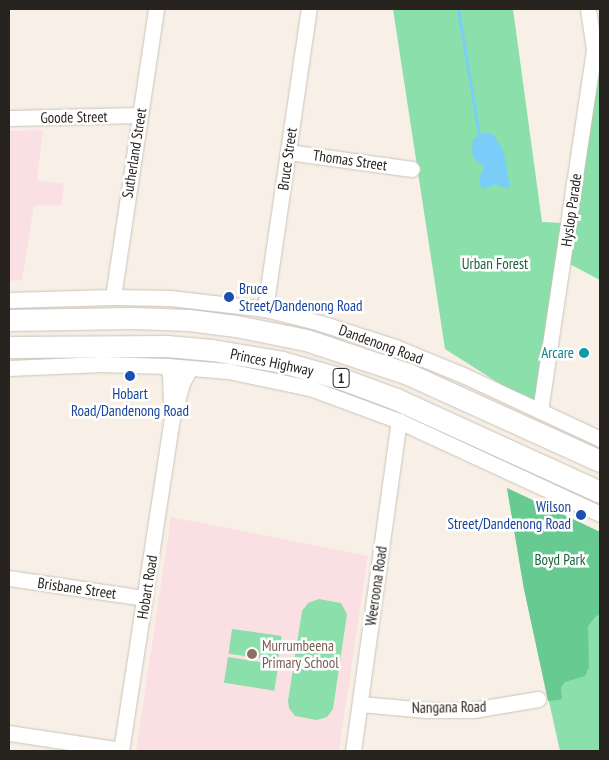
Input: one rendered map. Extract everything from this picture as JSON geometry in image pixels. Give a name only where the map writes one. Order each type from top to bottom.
[{"type":"highway","name":"Princes Highway","points":[[22,313],[182,320],[236,326],[284,335],[347,352],[537,421],[600,461]]},
{"type":"highway","name":"Princes Highway","points":[[22,354],[167,346],[212,350],[282,362],[376,391],[519,466],[600,492]]},
{"type":"street","name":"Sutherland Street","points":[[112,296],[156,9]]},
{"type":"street","name":"Bruce Street","points":[[265,309],[309,9]]},
{"type":"street","name":"Hyslop Parade","points":[[537,421],[594,49],[588,9]]},
{"type":"street","name":"Goode Street","points":[[9,118],[140,115]]},
{"type":"street","name":"Thomas Street","points":[[288,152],[412,169]]},
{"type":"street","name":"Dandenong Road","points":[[9,300],[22,313],[112,296],[184,299],[265,309],[344,330],[395,347],[537,421],[600,439]]},
{"type":"street","points":[[9,368],[22,354],[22,313]]},
{"type":"street","points":[[22,354],[102,364],[190,368],[256,376],[310,388],[519,466],[600,514]]},
{"type":"street","name":"Hobart Road","points":[[167,366],[171,382],[171,423]]},
{"type":"street","name":"Hobart Road","points":[[121,751],[171,423],[182,383],[190,368]]},
{"type":"street","name":"Weeroona Road","points":[[353,751],[399,421]]},
{"type":"street","points":[[519,466],[537,421]]},
{"type":"street","name":"Brisbane Street","points":[[9,578],[145,598]]},
{"type":"street","name":"Nangana Road","points":[[360,704],[427,710],[473,710],[538,699]]},
{"type":"street","points":[[9,733],[121,751]]},
{"type":"shaded area","points":[[43,130],[37,180],[64,184],[62,205],[34,206],[22,280],[9,281],[9,131]]},
{"type":"shaded area","name":"Murrumbeena Primary School","points":[[171,517],[368,556],[339,751],[136,751]]},
{"type":"green space","name":"Urban Forest","points":[[393,9],[513,9],[542,222],[564,223],[538,405],[519,396],[445,349]]},
{"type":"green space","points":[[600,59],[600,280],[566,262]]},
{"type":"green space","name":"Boyd Park","points":[[507,488],[600,532],[600,751],[560,751],[524,589]]},
{"type":"green space","name":"Boyd Park","points":[[507,488],[600,532],[600,616],[597,615],[588,626],[589,667],[585,676],[565,682],[561,687],[562,699],[559,700],[548,701],[524,589]]},
{"type":"green space","points":[[319,599],[341,603],[347,614],[333,709],[327,717],[317,720],[295,716],[289,708],[288,701],[302,611],[308,603]]},
{"type":"green space","points":[[232,629],[282,636],[278,661],[229,654]]},
{"type":"green space","points":[[228,657],[278,665],[274,691],[224,683]]},
{"type":"water","points":[[486,132],[494,135],[504,153],[510,187],[504,188],[496,184],[483,189],[480,185],[480,177],[484,166],[478,163],[472,154],[473,139]]},
{"type":"waterway","points":[[458,9],[479,135]]},
{"type":"place","name":"Bruce Street/Dandenong Road","points":[[229,297]]},
{"type":"place","name":"Arcare","points":[[584,353]]},
{"type":"place","name":"Hobart Road/Dandenong Road","points":[[130,376]]},
{"type":"place","name":"Wilson Street/Dandenong Road","points":[[581,515]]},
{"type":"place","name":"Murrumbeena Primary School","points":[[252,654]]}]
